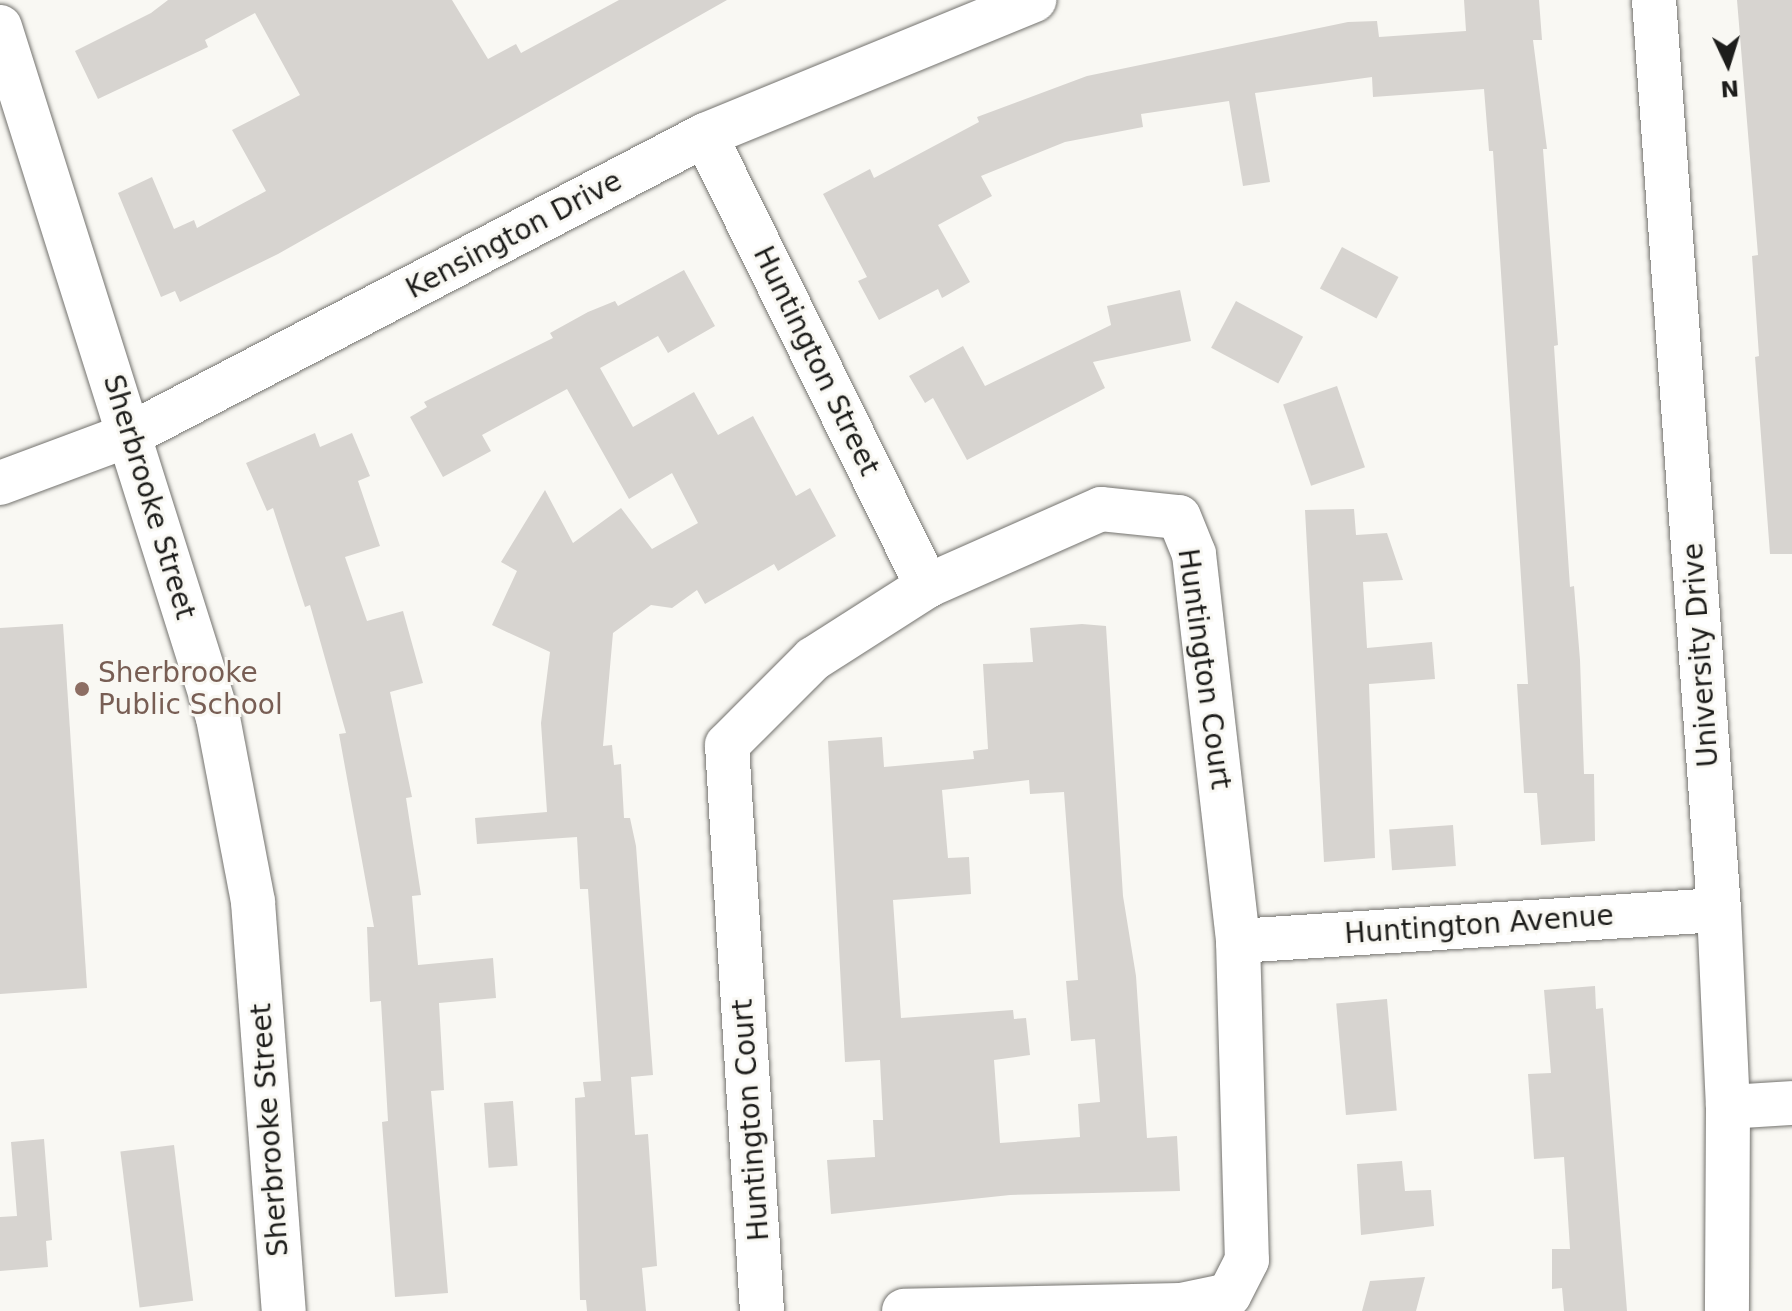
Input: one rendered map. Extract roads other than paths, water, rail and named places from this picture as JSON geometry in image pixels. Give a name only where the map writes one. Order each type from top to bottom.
[{"type":"street","name":"Kensington Drive","points":[[0,483],[129,435],[705,135],[1034,0]]},
{"type":"street","name":"University Drive","points":[[1654,0],[1719,910],[1728,1107],[1727,1311]]},
{"type":"street","name":"Sherbrooke Street","points":[[0,27],[218,718],[253,902],[284,1311]]},
{"type":"street","name":"Huntington Street","points":[[705,135],[927,586]]},
{"type":"street","name":"Huntington Court","points":[[762,1311],[727,745],[813,659],[927,586],[1101,509],[1179,517],[1194,554],[1238,941],[1247,1260],[1229,1295],[1181,1305],[904,1311]]},
{"type":"street","name":"Huntington Avenue","points":[[1238,941],[1719,910]]},
{"type":"street","points":[[1728,1107],[1792,1103]]},
{"type":"place","name":"Sherbrooke Public School","points":[[82,689]]}]
